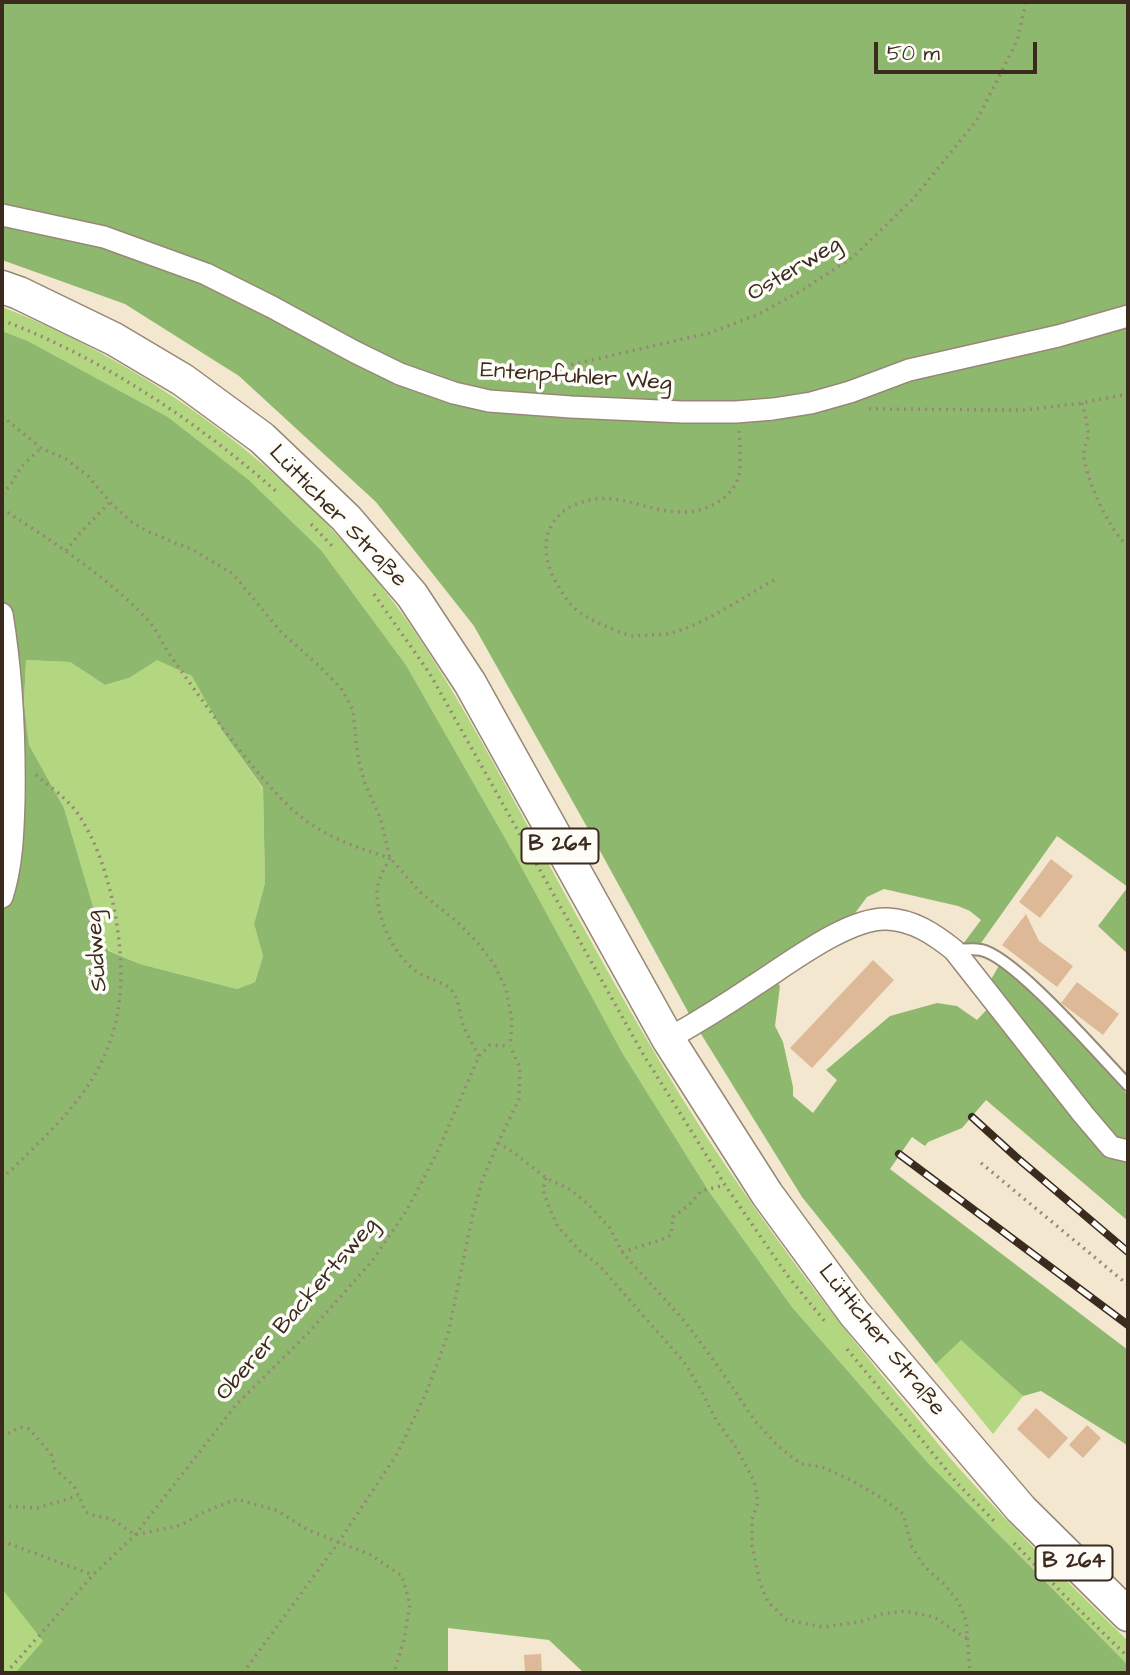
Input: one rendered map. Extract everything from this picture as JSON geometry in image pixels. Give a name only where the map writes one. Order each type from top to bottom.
[{"type":"main road","name":"Lütticher Straße","points":[[2,287],[114,339],[183,380],[262,438],[346,518],[412,595],[470,683],[668,1039],[767,1194],[854,1313],[1021,1509],[1128,1615]]},
{"type":"street","name":"Entenpfuhler Weg","points":[[2,215],[104,237],[205,274],[400,374],[454,393],[489,401],[682,412],[773,409],[811,403],[909,370],[1058,336],[1128,316]]},
{"type":"street","points":[[2,614],[15,757],[13,847],[2,897]]},
{"type":"street","points":[[668,1039],[799,956],[857,924],[885,919],[909,922],[938,937],[954,950],[1083,1115],[1111,1147],[1128,1151]]},
{"type":"lane","points":[[954,950],[982,950],[1001,959],[1038,991],[1128,1085]]},
{"type":"path","name":"Osterweg","points":[[502,381],[709,333],[757,315],[852,258],[913,200],[977,120],[1017,41],[1026,2]]},
{"type":"path","points":[[2,320],[90,360],[170,407],[236,456],[283,497]]},
{"type":"path","points":[[860,408],[1024,410],[1128,394]]},
{"type":"path","points":[[1082,403],[1089,434],[1084,451],[1087,473],[1098,500],[1121,541],[1128,547]]},
{"type":"path","points":[[736,412],[740,444],[738,478],[727,496],[704,508],[681,512],[625,500],[602,498],[582,502],[565,509],[552,524],[547,536],[547,558],[553,577],[566,599],[583,616],[635,636],[670,633],[699,622],[774,580]]},
{"type":"path","points":[[2,416],[41,448],[66,459],[88,476],[130,521],[195,551],[233,574],[281,632],[341,688],[353,710],[358,758],[365,784],[380,817],[390,858],[420,892],[478,942],[494,964],[506,989],[512,1021],[510,1046],[520,1068],[519,1099],[482,1181],[448,1334],[427,1391],[397,1454],[338,1543],[243,1673]]},
{"type":"path","points":[[2,494],[21,467],[41,448]]},
{"type":"path","points":[[66,551],[110,502]]},
{"type":"path","points":[[2,509],[66,551],[118,592],[148,620],[230,739],[290,807],[314,827],[346,844],[390,858]]},
{"type":"path","points":[[309,523],[342,557]]},
{"type":"path","points":[[373,594],[430,674],[643,1054],[725,1185],[786,1275],[829,1328]]},
{"type":"path","name":"Südweg","points":[[2,1179],[57,1125],[89,1084],[107,1049],[118,1012],[121,982],[110,892],[89,832],[64,799],[15,757]]},
{"type":"path","points":[[390,858],[382,872],[377,892],[381,921],[401,959],[420,974],[452,989],[463,1027],[479,1056],[490,1045],[510,1046]]},
{"type":"path","name":"Oberer Backertsweg","points":[[6,1673],[93,1575],[135,1535],[236,1405],[310,1331],[372,1261],[407,1210],[437,1153],[479,1056]]},
{"type":"path","points":[[498,1143],[546,1178],[569,1189],[587,1203],[610,1228],[622,1252],[686,1323],[755,1421],[778,1446],[801,1464],[822,1467],[851,1480],[903,1514],[912,1547],[923,1566],[944,1584],[958,1601],[966,1620],[970,1673]]},
{"type":"path","points":[[981,1163],[1128,1286]]},
{"type":"path","points":[[546,1178],[544,1190],[548,1207],[558,1227],[579,1250],[598,1265],[684,1362],[754,1481],[758,1502],[752,1519],[752,1546],[768,1602],[787,1620],[823,1627],[906,1611],[934,1617],[969,1640]]},
{"type":"path","points":[[622,1252],[671,1235],[673,1217],[690,1205],[701,1191],[725,1185]]},
{"type":"path","points":[[846,1348],[958,1484],[1003,1531]]},
{"type":"path","points":[[2,1437],[23,1427],[33,1432],[51,1454],[55,1469],[74,1486],[86,1512],[112,1519],[135,1535],[181,1525],[204,1512],[237,1499],[278,1511],[308,1530],[372,1555],[402,1576],[410,1604],[404,1640],[394,1673]]},
{"type":"path","points":[[2,1506],[37,1508],[78,1496]]},
{"type":"path","points":[[2,1541],[93,1575]]},
{"type":"path","points":[[1013,1541],[1128,1657]]},
{"type":"green space","points":[[2,2],[1128,2],[1128,887],[1057,836],[981,943],[963,944],[981,920],[970,911],[884,889],[867,897],[852,917],[764,965],[780,986],[775,1026],[783,1042],[793,1096],[813,1113],[837,1080],[826,1070],[890,1016],[937,1003],[957,1006],[977,1020],[992,1004],[989,983],[1001,962],[1037,994],[1128,1095],[1128,1221],[986,1100],[962,1128],[928,1142],[925,1146],[912,1137],[890,1169],[1128,1350],[1128,1447],[1041,1391],[1023,1396],[961,1340],[936,1364],[802,1197],[693,1021],[474,626],[376,502],[239,376],[125,304],[2,260]]},
{"type":"green space","points":[[2,307],[60,332],[173,396],[277,476],[324,521],[367,569],[406,619],[453,692],[635,1019],[706,1136],[778,1241],[881,1375],[951,1459],[1025,1539],[1128,1641],[1128,1665],[928,1463],[792,1307],[710,1193],[623,1054],[517,859],[406,665],[321,550],[249,480],[168,417],[28,341],[2,331]]},
{"type":"green space","points":[[2,331],[28,341],[168,417],[249,480],[321,550],[406,665],[517,859],[623,1054],[710,1193],[792,1307],[928,1463],[1128,1665],[1128,1673],[584,1673],[549,1640],[448,1628],[448,1673],[15,1673],[43,1641],[2,1589]],"holes":[[[26,660],[70,662],[105,685],[129,678],[157,660],[192,676],[223,732],[263,788],[265,883],[254,924],[263,956],[255,982],[237,989],[140,964],[109,951],[103,940],[64,808],[29,745],[24,703]]]},
{"type":"green space","points":[[157,659],[193,676],[223,732],[263,789],[265,883],[254,924],[263,956],[255,982],[237,989],[140,964],[110,951],[103,940],[64,808],[29,745],[24,703],[26,660],[70,662],[105,685],[129,678]]},
{"type":"green space","points":[[1128,887],[1128,954],[1098,926]]},
{"type":"green space","points":[[961,1339],[1023,1396],[993,1434],[936,1364]]},
{"type":"green space","points":[[2,1589],[44,1641],[15,1673],[2,1673]]},
{"type":"building","points":[[1051,859],[1073,876],[1040,918],[1019,902]]},
{"type":"building","points":[[1026,914],[1039,941],[1073,966],[1057,987],[1002,945]]},
{"type":"building","points":[[873,960],[894,980],[812,1068],[790,1048]]},
{"type":"building","points":[[1077,982],[1119,1014],[1103,1035],[1061,1003]]},
{"type":"building","points":[[1036,1408],[1068,1438],[1049,1459],[1017,1429]]},
{"type":"building","points":[[1087,1425],[1101,1438],[1083,1458],[1069,1445]]},
{"type":"building","points":[[541,1654],[542,1673],[525,1673],[524,1655]]},
{"type":"railway","points":[[972,1117],[1128,1252]]},
{"type":"railway","points":[[899,1154],[1128,1325]]}]
